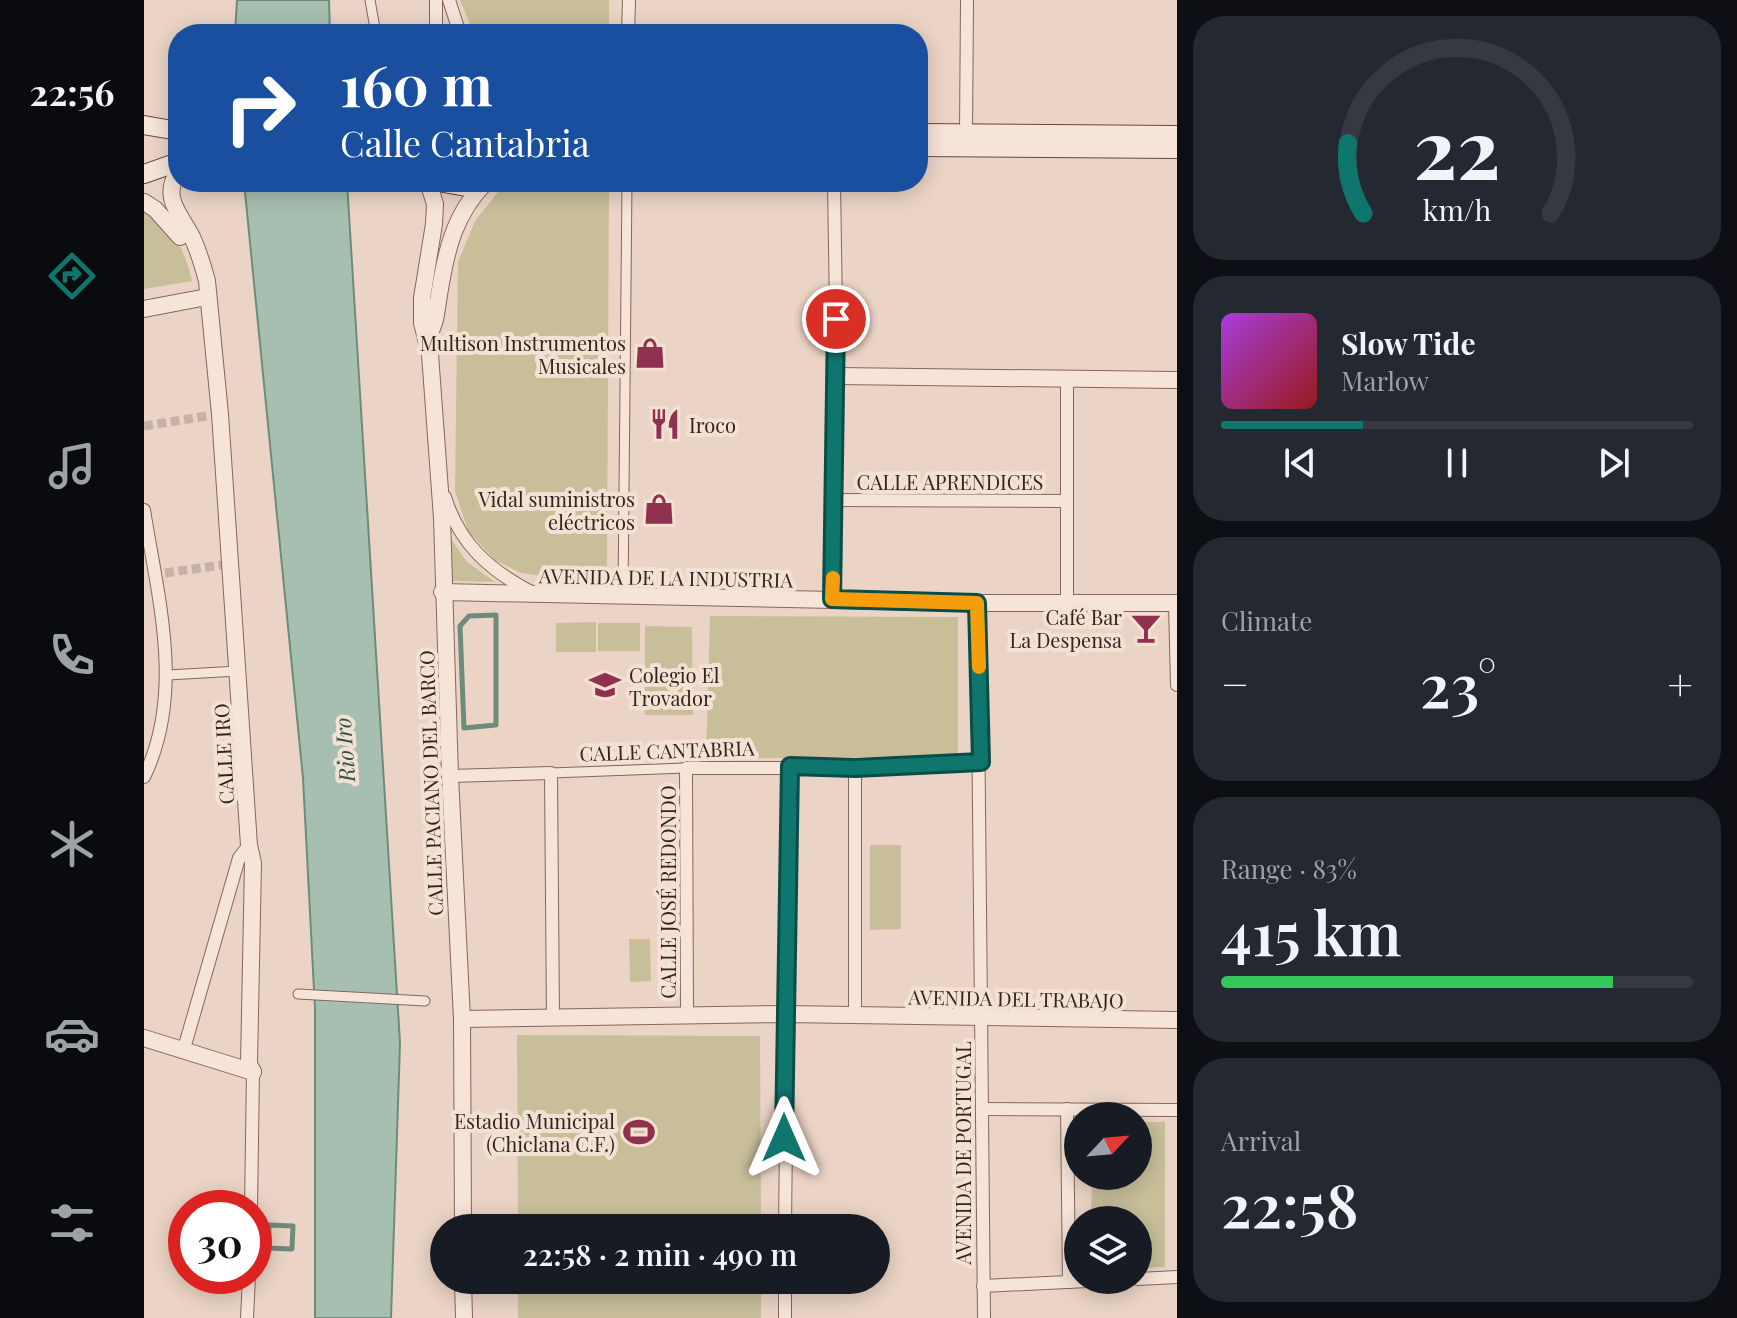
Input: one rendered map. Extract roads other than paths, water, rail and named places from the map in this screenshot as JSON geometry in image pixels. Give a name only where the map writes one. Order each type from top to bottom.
[{"type":"main road","points":[[144,125],[168,129]]},
{"type":"main road","points":[[928,133],[1177,135]]},
{"type":"main road","points":[[928,147],[1177,149]]},
{"type":"main road","points":[[144,174],[168,166]]},
{"type":"street","points":[[370,0],[374,24]]},
{"type":"street","points":[[436,0],[436,24]]},
{"type":"street","points":[[449,0],[457,24]]},
{"type":"street","points":[[628,24],[629,0]]},
{"type":"street","points":[[966,134],[967,0]]},
{"type":"street","name":"CALLE IRO","points":[[173,192],[175,213],[190,234],[202,262],[207,297],[226,565],[238,671],[249,845],[253,863],[249,1064],[253,1072],[251,1190]]},
{"type":"street","name":"CALLE PACIANO DEL BARCO","points":[[431,192],[435,204],[433,236],[422,298],[422,323],[428,336],[439,477],[462,1019],[463,1214]]},
{"type":"street","name":"CALLE PACIANO DEL BARCO","points":[[428,336],[436,323],[448,243],[477,192]]},
{"type":"street","points":[[623,596],[627,192]]},
{"type":"street","points":[[832,599],[837,376],[834,192]]},
{"type":"street","name":"CALLE IRO","points":[[144,202],[155,209],[180,237],[207,297]]},
{"type":"street","points":[[144,309],[207,297]]},
{"type":"street","points":[[837,376],[1177,380]]},
{"type":"street","points":[[1067,378],[1067,604]]},
{"type":"street","points":[[439,477],[450,512],[472,551],[513,583],[538,595]]},
{"type":"street","name":"CALLE APRENDICES","points":[[834,500],[1066,501]]},
{"type":"street","points":[[144,510],[160,574],[168,675],[164,722],[157,750],[144,777]]},
{"type":"street","name":"AVENIDA DE LA INDUSTRIA","points":[[442,592],[977,603],[1176,603]]},
{"type":"street","name":"AVENIDA DE PORTUGAL","points":[[977,603],[981,762],[984,1318]]},
{"type":"street","points":[[1176,603],[1177,685]]},
{"type":"street","points":[[168,675],[238,671]]},
{"type":"street","name":"CALLE CANTABRIA","points":[[450,776],[686,768],[855,768],[981,762]]},
{"type":"street","points":[[785,1214],[790,766]]},
{"type":"street","name":"CALLE JOSÉ REDONDO","points":[[686,768],[687,1016]]},
{"type":"street","points":[[855,768],[855,1015]]},
{"type":"street","points":[[551,773],[553,1019]]},
{"type":"street","points":[[183,1052],[239,858],[249,845]]},
{"type":"street","points":[[227,899],[241,892],[252,904]]},
{"type":"street","points":[[298,994],[425,1001]]},
{"type":"street","name":"AVENIDA DEL TRABAJO","points":[[462,1019],[785,1014],[1177,1020]]},
{"type":"street","points":[[144,1038],[253,1072]]},
{"type":"street","points":[[983,1109],[1064,1109]]},
{"type":"street","points":[[1152,1110],[1177,1110]]},
{"type":"street","points":[[1152,1278],[1177,1277]]},
{"type":"street","points":[[983,1286],[1064,1282]]},
{"type":"street","points":[[247,1318],[248,1294]]},
{"type":"street","points":[[463,1294],[464,1318]]},
{"type":"street","points":[[785,1294],[785,1318]]},
{"type":"water","points":[[237,0],[329,0],[330,24],[236,24]]},
{"type":"water","name":"Rio Iro","points":[[245,192],[348,192],[400,1043],[391,1318],[315,1318],[315,1009],[303,778]]},
{"type":"waterway","points":[[496,615],[496,725],[464,728],[460,626],[469,616],[496,615]]},
{"type":"waterway","points":[[269,1225],[293,1226],[292,1249],[268,1248],[269,1225]]},
{"type":"tunnel","points":[[144,426],[207,416]]},
{"type":"tunnel","points":[[165,573],[222,565]]},
{"type":"place","name":"Multison Instrumentos Musicales","points":[[650,353]]},
{"type":"place","name":"Iroco","points":[[665,424]]},
{"type":"place","name":"Vidal suministros eléctricos","points":[[659,509]]},
{"type":"place","name":"Café Bar La Despensa","points":[[1146,628]]},
{"type":"place","name":"Colegio El Trovador","points":[[605,685]]},
{"type":"place","name":"Estadio Municipal (Chiclana C.F.)","points":[[639,1132]]}]
